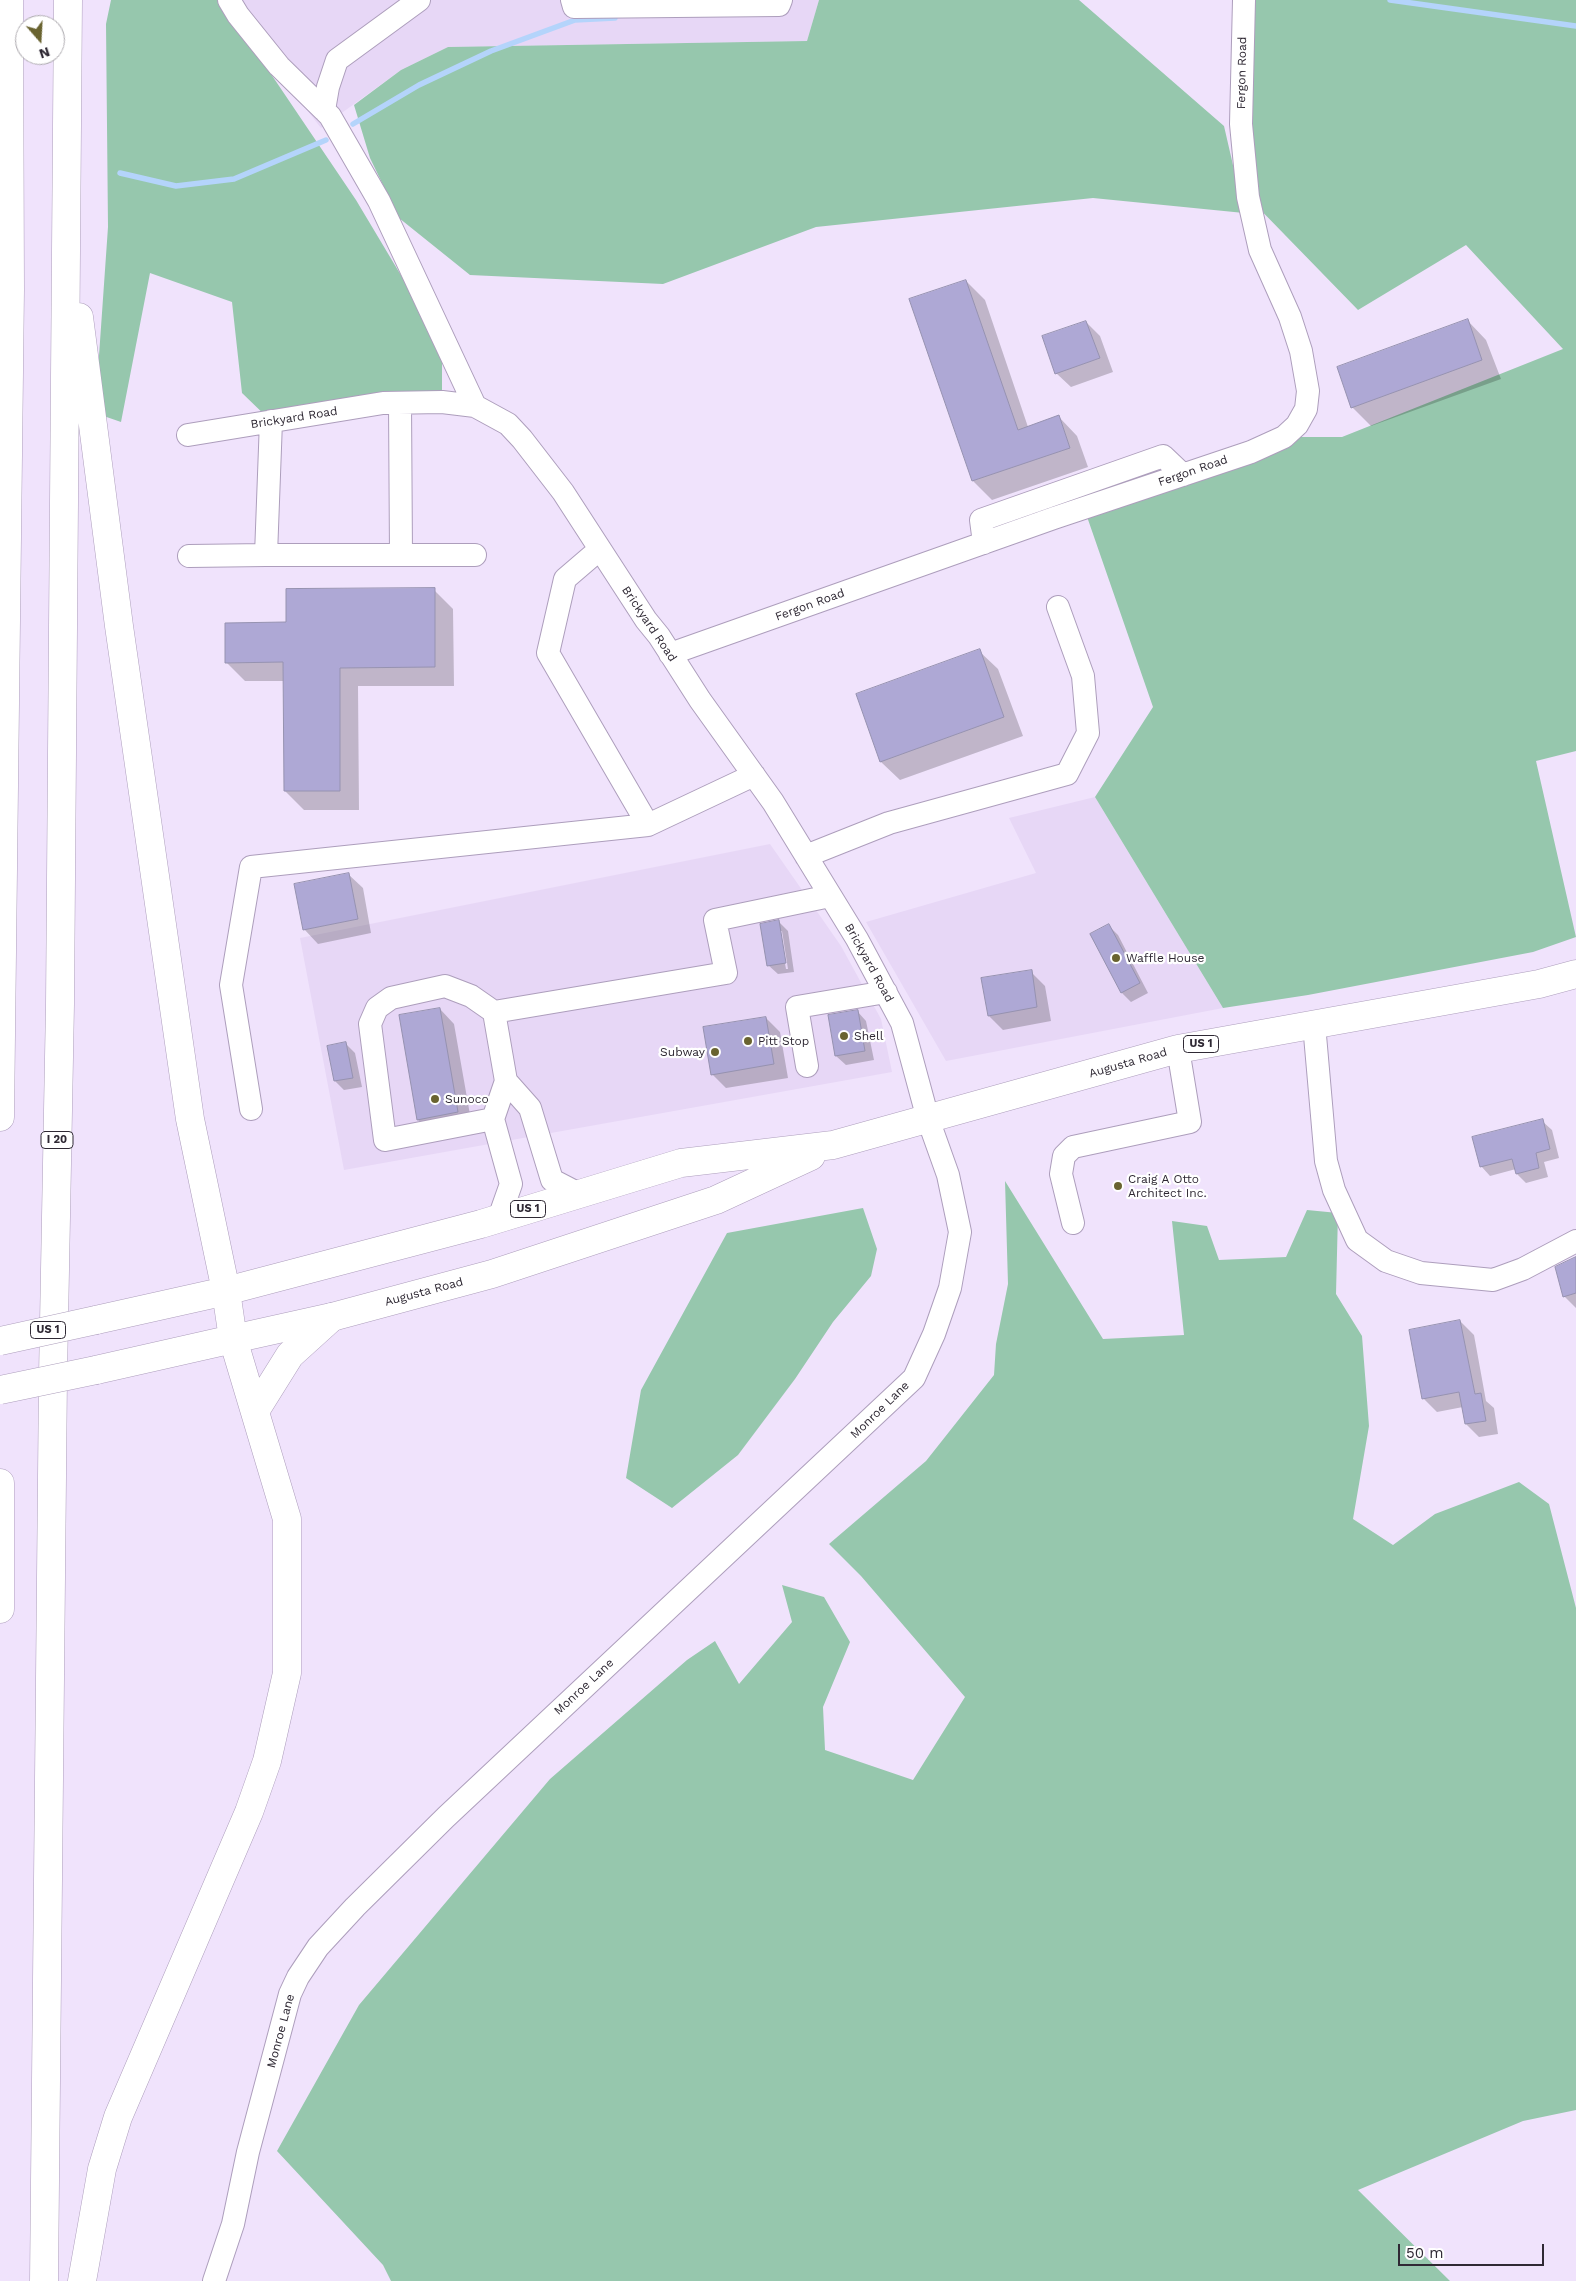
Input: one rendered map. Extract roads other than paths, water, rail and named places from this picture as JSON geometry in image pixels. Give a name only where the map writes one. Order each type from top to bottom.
[{"type":"main road","points":[[0,1117],[10,289],[9,0]]},
{"type":"main road","name":"I 20","points":[[44,2281],[68,0]]},
{"type":"main road","points":[[67,218],[118,626],[188,1109],[226,1291],[233,1339],[287,1519],[287,1673],[267,1761],[249,1812],[118,2117],[102,2169],[82,2281]]},
{"type":"main road","name":"Augusta Road","points":[[0,1390],[332,1318],[492,1274],[716,1200],[833,1146],[1178,1049],[1539,984],[1576,974]]},
{"type":"main road","name":"Augusta Road","points":[[0,1341],[226,1291],[499,1218],[681,1163],[833,1146]]},
{"type":"main road","points":[[255,1411],[290,1355],[332,1318]]},
{"type":"main road","points":[[0,1483],[0,1609]]},
{"type":"street","points":[[229,0],[238,15],[279,66],[330,116],[379,202],[475,406]]},
{"type":"street","points":[[324,110],[328,87],[337,60],[419,0]]},
{"type":"street","points":[[572,0],[574,7],[779,5],[781,0]]},
{"type":"street","name":"Fergon Road","points":[[670,654],[984,543],[1251,452],[1284,437],[1297,425],[1306,409],[1308,391],[1296,334],[1266,268],[1248,197],[1241,124],[1244,0]]},
{"type":"street","name":"Brickyard Road","points":[[188,436],[383,403],[442,402],[475,406],[508,424],[563,492],[670,654],[754,775],[806,856],[886,992],[902,1023],[928,1119]]},
{"type":"street","points":[[400,403],[401,555]]},
{"type":"street","points":[[266,555],[271,422]]},
{"type":"street","points":[[600,549],[565,578],[548,653],[648,825]]},
{"type":"street","points":[[189,556],[475,554]]},
{"type":"street","points":[[806,856],[889,823],[1067,774],[1088,733],[1084,676],[1058,607]]},
{"type":"street","points":[[251,1109],[231,985],[251,867],[648,825],[754,775]]},
{"type":"street","points":[[493,1119],[385,1140],[370,1024],[377,1008],[391,998],[445,986],[471,996],[494,1012],[726,973],[716,920],[830,896]]},
{"type":"street","points":[[808,1066],[798,1007],[886,992]]},
{"type":"street","points":[[494,1012],[506,1081],[493,1119],[511,1184],[499,1218]]},
{"type":"street","points":[[1314,1024],[1326,1161],[1334,1190],[1357,1240],[1386,1261],[1421,1273],[1493,1280],[1522,1270],[1576,1241]]},
{"type":"street","points":[[1073,1223],[1061,1174],[1064,1156],[1073,1147],[1190,1122],[1178,1049]]},
{"type":"street","points":[[506,1081],[530,1108],[552,1180],[579,1194]]},
{"type":"street","name":"Monroe Lane","points":[[214,2281],[233,2224],[248,2152],[290,1994],[318,1947],[355,1907],[446,1817],[914,1378],[934,1334],[950,1288],[960,1232],[948,1175],[928,1119]]},
{"type":"waterway","points":[[1390,0],[1576,26]]},
{"type":"waterway","points":[[353,124],[419,85],[491,51],[575,20],[615,18]]},
{"type":"waterway","points":[[120,173],[176,186],[234,179],[326,140]]},
{"type":"place","name":"Waffle House","points":[[1116,958]]},
{"type":"place","name":"Shell","points":[[844,1036]]},
{"type":"place","name":"Pitt Stop","points":[[748,1041]]},
{"type":"place","name":"Subway","points":[[715,1052]]},
{"type":"place","name":"Sunoco","points":[[435,1099]]},
{"type":"place","name":"Craig A Otto Architect Inc.","points":[[1118,1186]]}]
